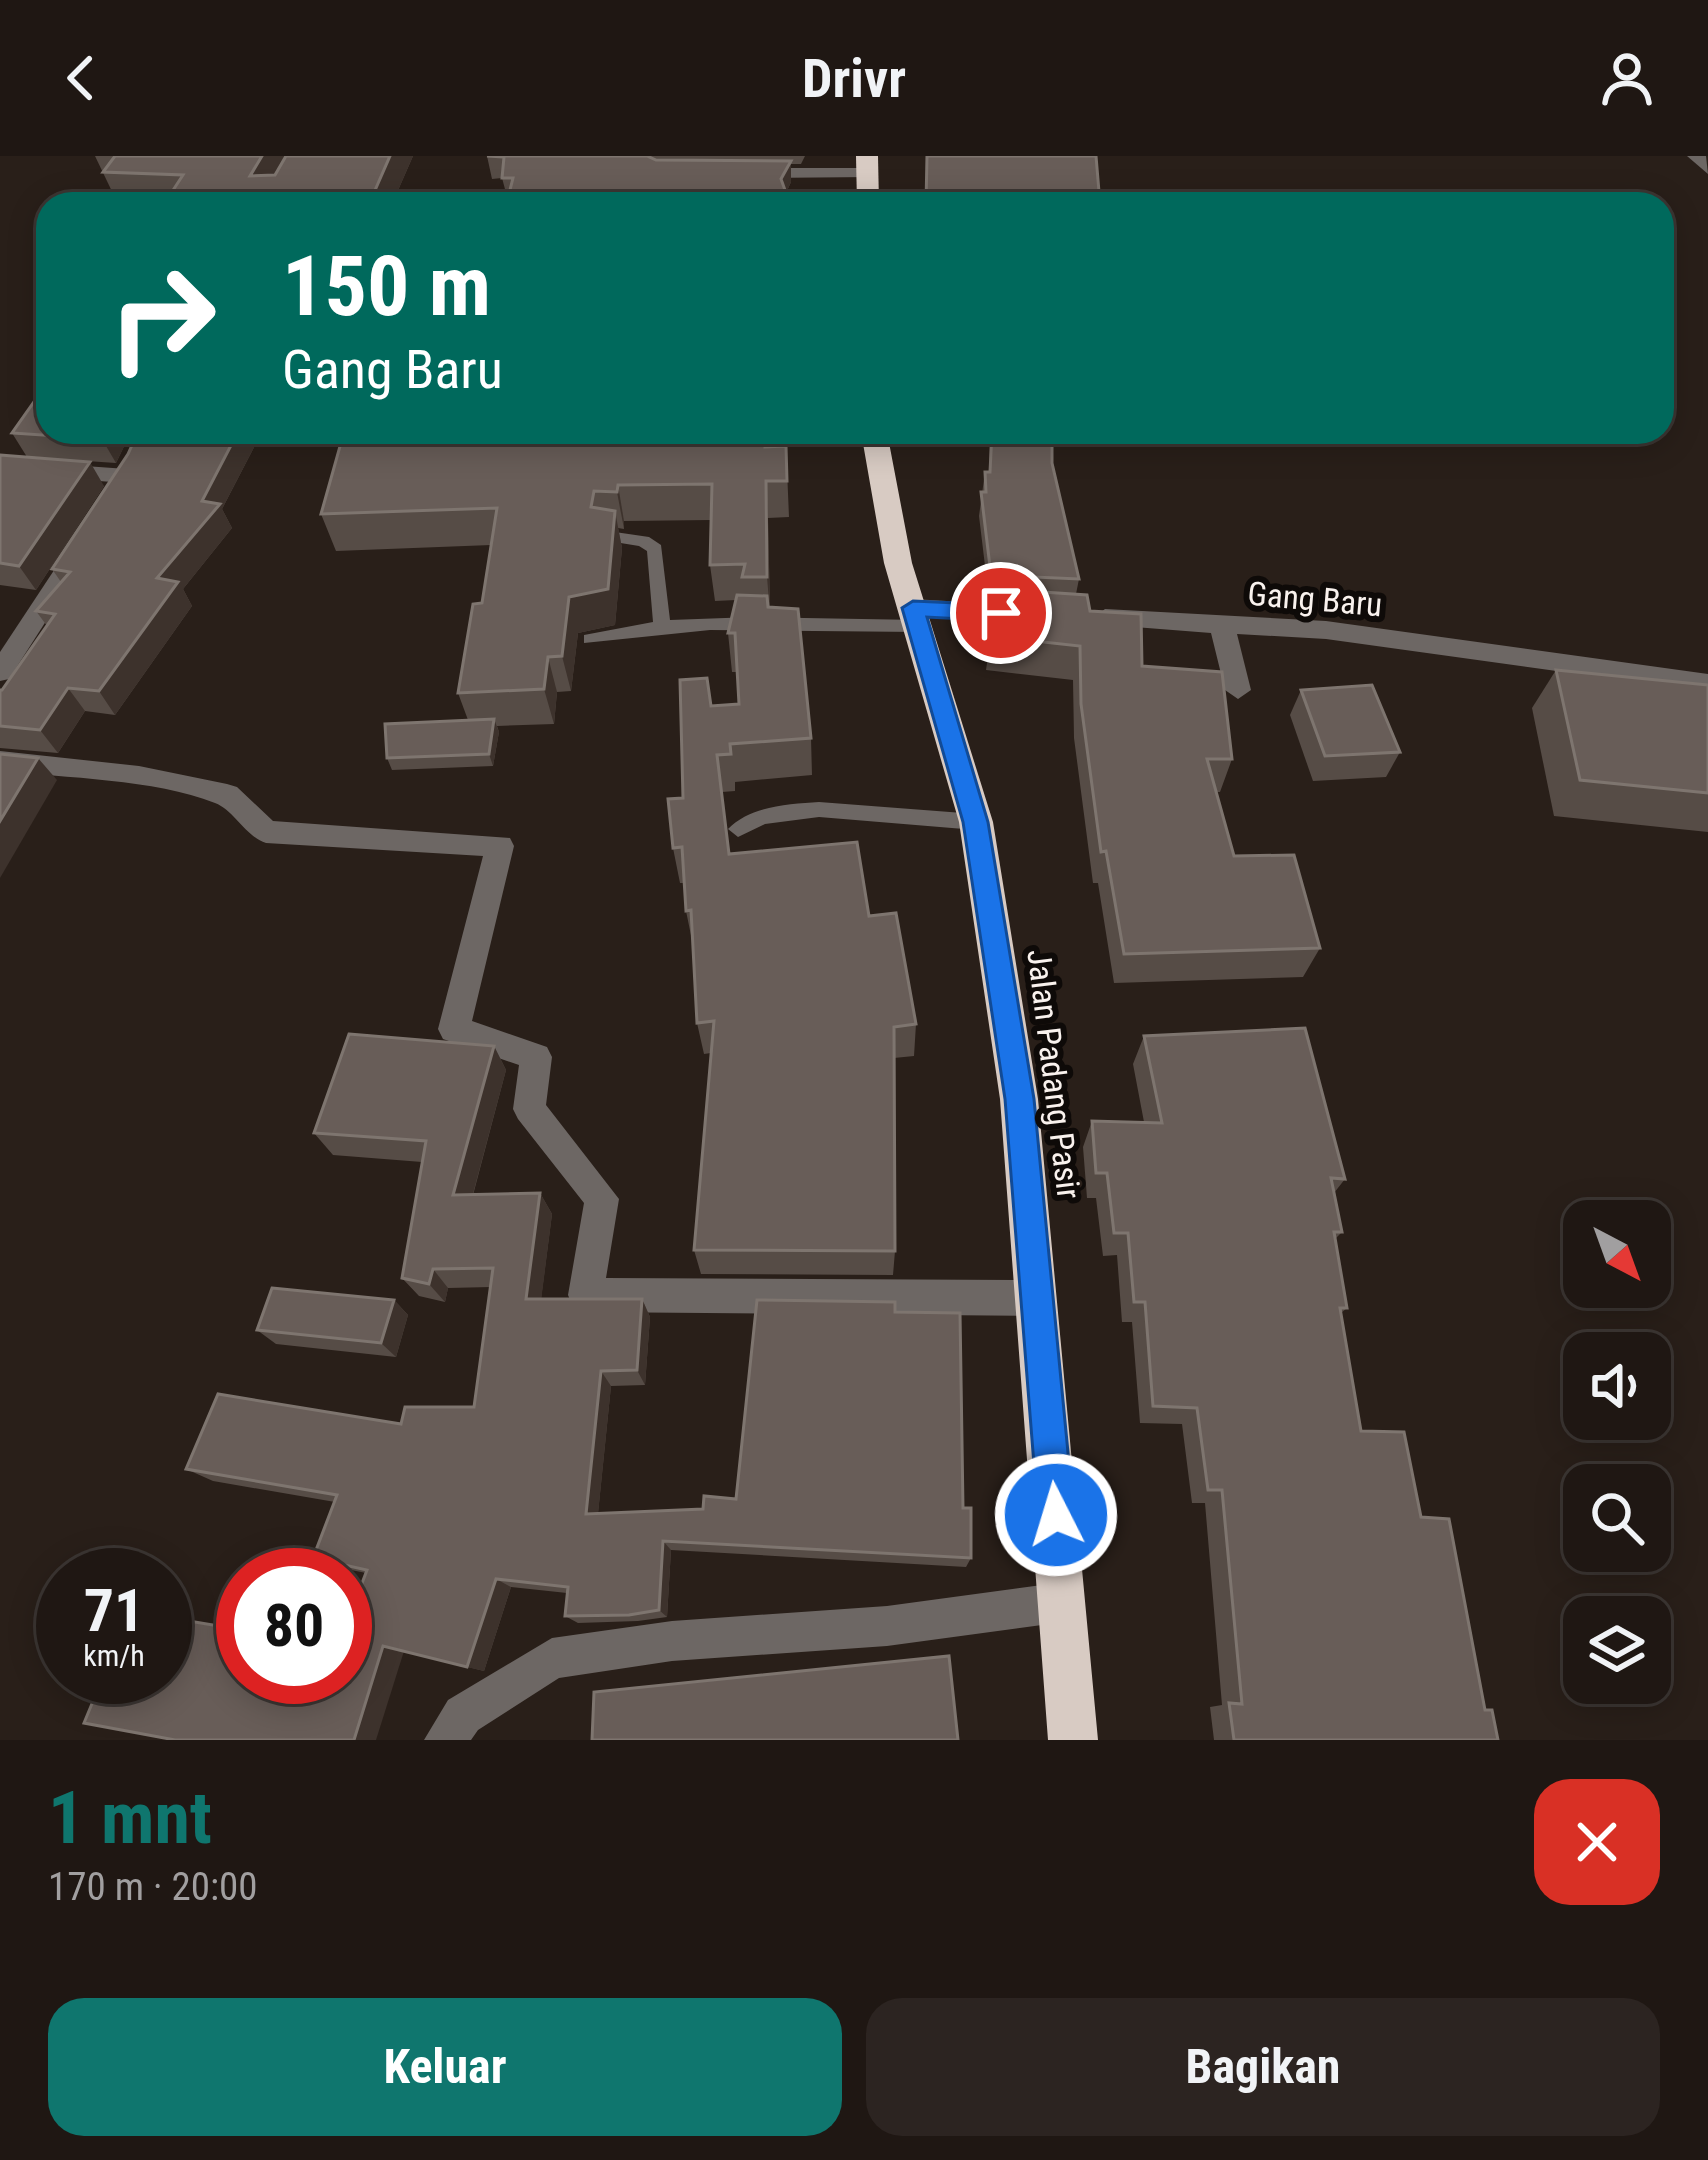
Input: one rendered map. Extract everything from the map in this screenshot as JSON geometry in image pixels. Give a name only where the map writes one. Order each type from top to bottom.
[{"type":"highway","name":"Jalan Padang Pasir","points":[[876,444],[898,563],[976,822],[1019,1099],[1073,1740]]},
{"type":"street","points":[[1696,156],[1708,169]]},
{"type":"street","points":[[723,172],[867,165]]},
{"type":"street","points":[[0,467],[121,485],[140,447]]},
{"type":"street","points":[[4,658],[92,530]]},
{"type":"street","name":"Gang Baru","points":[[916,617],[1068,616],[1326,630],[1708,682]]},
{"type":"street","points":[[1222,625],[1238,690]]},
{"type":"street","points":[[0,760],[139,776],[227,795],[266,832],[500,846],[454,1029],[536,1057],[529,1108],[602,1199],[586,1294],[1036,1298]]},
{"type":"street","points":[[445,1740],[463,1715],[552,1658],[672,1641],[886,1626],[1064,1602]]},
{"type":"lane","points":[[608,536],[644,541],[655,549],[662,627]]},
{"type":"lane","points":[[590,639],[662,627],[916,617]]},
{"type":"lane","points":[[738,829],[754,817],[789,811],[976,822]]},
{"type":"building","points":[[115,156],[262,156],[250,176],[275,175],[286,156],[390,156],[374,192],[172,192],[183,175],[103,172]]},
{"type":"building","points":[[487,156],[791,161],[781,179],[786,192],[510,192],[513,178],[502,178],[504,157]]},
{"type":"building","points":[[927,156],[1096,156],[1099,192],[926,192]]},
{"type":"building","points":[[36,399],[36,435],[12,433]]},
{"type":"building","points":[[133,444],[232,444],[202,501],[220,504],[157,578],[178,582],[99,691],[68,688],[40,730],[0,726],[0,690],[55,614],[36,611],[70,572],[52,569]]},
{"type":"building","points":[[341,444],[786,446],[787,481],[766,481],[767,577],[742,577],[745,564],[710,565],[712,484],[618,485],[617,492],[594,491],[591,507],[615,511],[608,589],[569,597],[562,656],[548,657],[544,689],[458,693],[473,604],[482,603],[497,508],[321,514]]},
{"type":"building","points":[[991,444],[1052,444],[1052,463],[1079,579],[991,575],[981,492],[986,492],[985,472],[990,472]]},
{"type":"building","points":[[0,455],[90,462],[19,566],[0,563]]},
{"type":"building","points":[[997,589],[1087,595],[1090,611],[1141,614],[1142,666],[1222,672],[1232,759],[1207,759],[1234,856],[1294,855],[1320,948],[1124,954],[1106,851],[1101,852],[1081,704],[1080,646],[990,636]]},
{"type":"building","points":[[737,595],[767,596],[768,607],[798,609],[811,738],[730,744],[731,754],[717,755],[729,854],[857,842],[869,916],[896,913],[916,1024],[894,1027],[895,1251],[694,1250],[714,1021],[697,1023],[691,910],[686,911],[682,847],[673,848],[668,799],[683,798],[680,680],[707,678],[711,706],[739,704],[735,633],[728,633]]},
{"type":"building","points":[[1556,670],[1708,685],[1708,793],[1580,780]]},
{"type":"building","points":[[1372,685],[1400,752],[1325,756],[1301,690]]},
{"type":"building","points":[[494,719],[489,754],[387,758],[385,724]]},
{"type":"building","points":[[0,754],[38,758],[0,821]]},
{"type":"building","points":[[1305,1028],[1345,1179],[1331,1178],[1342,1232],[1334,1232],[1347,1308],[1340,1308],[1361,1431],[1404,1432],[1421,1517],[1449,1519],[1485,1710],[1492,1710],[1498,1740],[1234,1740],[1229,1703],[1242,1704],[1222,1490],[1208,1490],[1197,1408],[1153,1406],[1145,1302],[1134,1302],[1128,1233],[1114,1233],[1107,1173],[1096,1173],[1092,1121],[1162,1123],[1144,1036]]},
{"type":"building","points":[[349,1034],[494,1046],[453,1195],[540,1193],[526,1299],[642,1299],[637,1370],[601,1371],[586,1514],[703,1509],[704,1496],[736,1499],[757,1300],[895,1302],[895,1312],[960,1313],[963,1508],[971,1508],[971,1558],[663,1541],[659,1610],[565,1616],[568,1587],[496,1579],[467,1667],[383,1646],[372,1682],[372,1548],[317,1548],[337,1495],[186,1469],[218,1394],[401,1424],[405,1407],[474,1407],[493,1268],[433,1269],[429,1284],[402,1278],[426,1141],[314,1133]]},
{"type":"building","points":[[272,1288],[394,1300],[381,1343],[257,1330]]},
{"type":"building","points":[[192,1622],[216,1626],[216,1704],[365,1704],[354,1740],[175,1740],[84,1723],[92,1704],[192,1704]]},
{"type":"building","points":[[949,1656],[958,1740],[592,1740],[594,1692]]},
{"type":"route","points":[[1001,613],[913,608],[976,822],[1019,1099],[1056,1515]]}]
